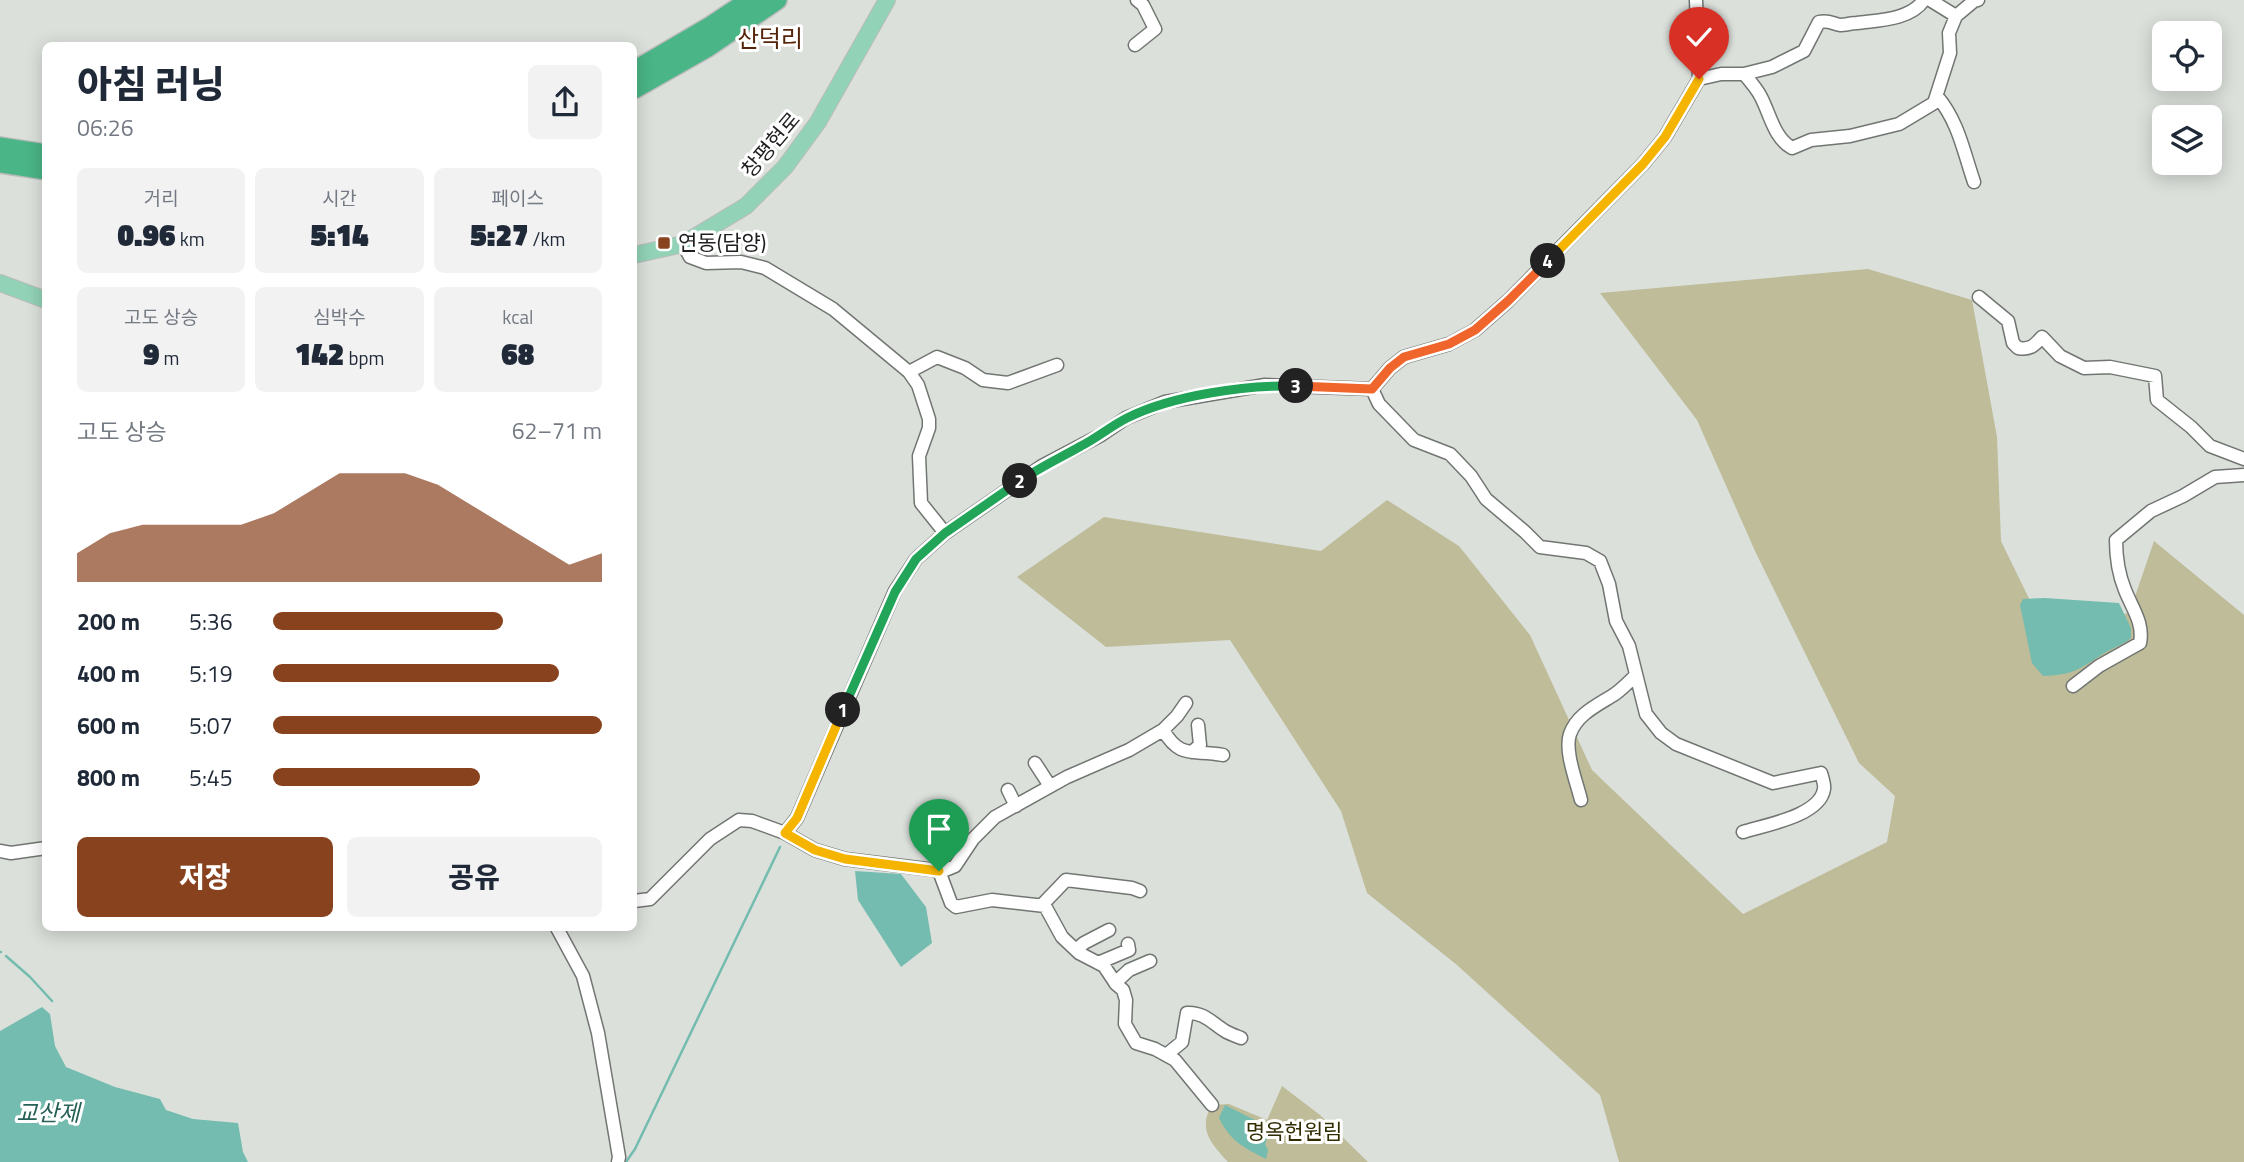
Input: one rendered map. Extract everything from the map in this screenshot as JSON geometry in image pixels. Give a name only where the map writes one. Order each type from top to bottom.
[{"type":"highway","points":[[637,69],[750,0]]},
{"type":"highway","points":[[637,87],[708,47],[777,0]]},
{"type":"highway","points":[[0,147],[42,153]]},
{"type":"highway","points":[[0,163],[42,169]]},
{"type":"main road","name":"창평현로","points":[[637,254],[683,244],[746,206],[785,167],[818,122],[887,0]]},
{"type":"main road","points":[[0,283],[42,299]]},
{"type":"street","points":[[1135,45],[1155,29],[1143,5],[1137,0]]},
{"type":"street","points":[[1372,389],[1390,368],[1404,357],[1449,344],[1475,330],[1508,301],[1643,164],[1665,137],[1699,79],[1696,0]]},
{"type":"street","points":[[1699,79],[1721,74],[1744,74],[1772,67],[1804,51],[1819,22],[1828,20],[1841,25],[1887,19],[1904,15],[1924,0]]},
{"type":"street","points":[[1930,0],[1956,16]]},
{"type":"street","points":[[1744,74],[1760,95],[1773,125],[1786,145],[1792,148],[1811,140],[1850,136],[1899,124],[1934,103],[1950,53],[1949,33],[1956,16],[1978,0]]},
{"type":"street","points":[[1937,96],[1958,128],[1974,182]]},
{"type":"street","points":[[683,244],[690,257],[706,263],[741,262],[765,268],[833,309],[909,372],[918,385],[929,419],[929,428],[919,456],[921,503],[945,533]]},
{"type":"street","points":[[1979,298],[2008,321],[2013,343],[2018,348],[2033,347],[2042,337],[2060,356],[2084,368],[2110,367],[2155,376],[2157,400],[2210,446],[2244,459]]},
{"type":"street","points":[[909,372],[937,357],[965,368],[983,380],[1008,383],[1057,365]]},
{"type":"street","points":[[785,833],[797,818],[895,592],[916,559],[945,533],[1042,466],[1101,435],[1126,418],[1165,402],[1265,385],[1372,389]]},
{"type":"street","points":[[1372,389],[1379,404],[1414,440],[1450,454],[1471,475],[1486,499],[1540,547],[1586,553],[1600,561],[1609,584],[1616,621],[1629,646],[1646,714],[1661,733],[1676,744],[1773,783],[1821,773],[1825,789],[1817,803],[1800,815],[1743,832]]},
{"type":"street","points":[[2073,686],[2099,666],[2140,643],[2143,629],[2124,588],[2116,561],[2116,540],[2151,511],[2215,477],[2244,475]]},
{"type":"street","points":[[1581,800],[1570,757],[1570,735],[1582,716],[1592,707],[1616,693],[1636,676]]},
{"type":"street","points":[[637,901],[650,899],[710,839],[739,820],[752,821],[785,833],[815,850],[845,859],[939,871],[955,866],[973,839],[995,817],[1050,786],[1129,750],[1163,730],[1186,703]]},
{"type":"street","points":[[1192,752],[1200,745],[1198,725]]},
{"type":"street","points":[[1163,730],[1170,741],[1182,751],[1223,755]]},
{"type":"street","points":[[1035,763],[1050,786]]},
{"type":"street","points":[[1008,790],[1016,806]]},
{"type":"street","points":[[0,851],[11,853],[42,849]]},
{"type":"street","points":[[939,871],[951,903],[956,907],[992,900],[1045,906],[1062,937],[1076,950],[1104,966],[1123,990],[1126,1000],[1125,1024],[1136,1043],[1156,1049],[1175,1060],[1212,1105]]},
{"type":"street","points":[[1042,905],[1066,880],[1140,891]]},
{"type":"street","points":[[1076,950],[1108,930]]},
{"type":"street","points":[[559,931],[583,976],[595,1021],[618,1162]]},
{"type":"street","points":[[1098,963],[1129,950],[1128,944]]},
{"type":"street","points":[[1115,983],[1129,970],[1150,961]]},
{"type":"street","points":[[1166,1055],[1182,1042],[1187,1013],[1196,1013],[1241,1038]]},
{"type":"green space","points":[[1868,269],[1972,300],[1997,437],[2001,541],[2057,656],[2130,611],[2154,541],[2244,615],[2244,1162],[1619,1162],[1600,1095],[1457,965],[1367,893],[1341,811],[1230,640],[1106,647],[1017,577],[1104,517],[1321,551],[1387,500],[1459,546],[1530,635],[1592,770],[1743,914],[1887,842],[1895,796],[1859,763],[1755,551],[1697,420],[1600,293]]},
{"type":"green space","name":"명옥헌원림","points":[[1282,1086],[1320,1115],[1368,1162],[1228,1162],[1212,1143],[1206,1129],[1212,1105],[1229,1104],[1267,1120]]},
{"type":"water","points":[[2023,599],[2119,603],[2131,628],[2131,638],[2077,670],[2043,676],[2032,663],[2020,605]]},
{"type":"water","points":[[855,871],[901,874],[926,907],[932,943],[901,967],[858,900]]},
{"type":"water","name":"교산제","points":[[42,1007],[50,1014],[55,1046],[66,1067],[115,1087],[160,1099],[166,1110],[193,1119],[238,1123],[243,1152],[248,1162],[0,1162],[0,1031]]},
{"type":"water","points":[[1225,1105],[1255,1120],[1269,1132],[1265,1144],[1268,1150],[1266,1159],[1244,1147],[1228,1133],[1219,1118]]},
{"type":"waterway","points":[[626,1162],[635,1149],[780,847]]},
{"type":"waterway","points":[[6,956],[52,1001]]},
{"type":"place","name":"연동(담양)","points":[[664,243]]},
{"type":"district","name":"산덕리","points":[[770,39]]},
{"type":"route","points":[[939,871],[845,859],[815,850],[785,833],[797,818],[895,592],[916,559],[945,533],[1042,466],[1079,448],[1126,418],[1165,402],[1265,385],[1372,389],[1390,368],[1404,357],[1449,344],[1475,330],[1508,301],[1643,164],[1665,137],[1699,79]]}]
